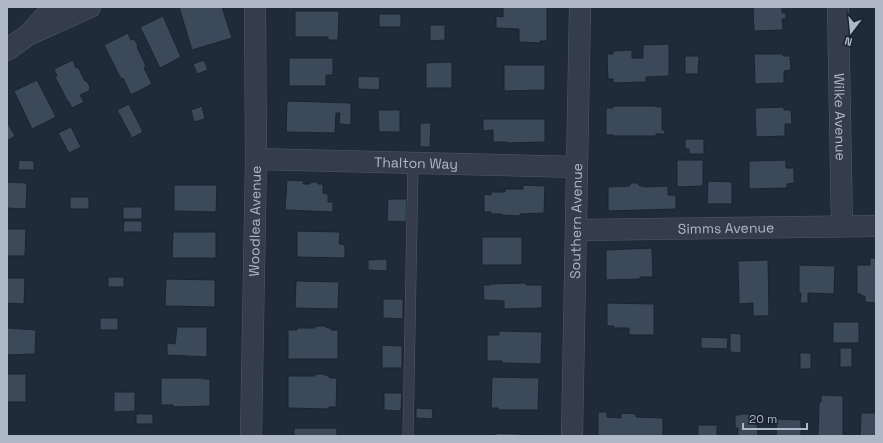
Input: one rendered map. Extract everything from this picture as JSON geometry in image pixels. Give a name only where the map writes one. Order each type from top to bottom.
[{"type":"street","points":[[28,35],[54,7]]},
{"type":"street","points":[[7,50],[28,35],[90,7]]},
{"type":"street","name":"Woodlea Avenue","points":[[251,436],[256,159],[255,7]]},
{"type":"street","name":"Southern Avenue","points":[[572,436],[580,7]]},
{"type":"street","name":"Wilke Avenue","points":[[838,7],[842,226]]},
{"type":"street","name":"Thalton Way","points":[[256,159],[576,167]]},
{"type":"street","name":"Simms Avenue","points":[[576,230],[876,226]]},
{"type":"lane","points":[[408,436],[413,163]]},
{"type":"building","points":[[179,7],[222,7],[232,38],[192,50]]},
{"type":"building","points":[[503,7],[547,7],[547,41],[540,41],[540,43],[519,42],[519,29],[496,28],[496,16],[503,17]]},
{"type":"building","points":[[753,7],[782,7],[782,13],[786,13],[786,19],[782,19],[783,30],[754,31]]},
{"type":"building","points":[[295,11],[339,11],[338,40],[328,40],[328,37],[295,37]]},
{"type":"building","points":[[379,14],[401,14],[401,27],[379,27]]},
{"type":"building","points":[[163,16],[181,57],[160,68],[140,27]]},
{"type":"building","points":[[430,25],[445,25],[445,40],[430,41]]},
{"type":"building","points":[[128,33],[131,40],[134,39],[138,45],[137,47],[146,66],[144,68],[152,84],[131,95],[104,45]]},
{"type":"building","points":[[669,44],[669,76],[646,77],[646,82],[613,83],[613,79],[608,79],[607,54],[613,54],[613,51],[632,50],[632,58],[643,58],[643,45]]},
{"type":"building","points":[[754,54],[783,54],[783,56],[790,56],[791,70],[784,71],[784,83],[755,84]]},
{"type":"building","points":[[685,56],[699,56],[698,74],[685,74]]},
{"type":"building","points":[[289,58],[333,58],[333,75],[326,75],[326,86],[289,86]]},
{"type":"building","points":[[73,60],[76,68],[78,67],[85,81],[87,81],[90,87],[89,91],[80,95],[84,102],[72,108],[55,77],[57,76],[54,69]]},
{"type":"building","points":[[204,60],[208,70],[197,74],[193,64]]},
{"type":"building","points":[[452,62],[452,88],[426,88],[426,63]]},
{"type":"building","points":[[504,65],[545,65],[545,90],[504,91]]},
{"type":"building","points":[[358,76],[380,77],[379,90],[358,89]]},
{"type":"building","points":[[37,80],[56,117],[32,129],[14,91]]},
{"type":"building","points":[[287,101],[351,103],[351,125],[339,124],[340,113],[336,113],[335,133],[286,132]]},
{"type":"building","points":[[129,104],[143,132],[132,138],[117,110]]},
{"type":"building","points":[[202,106],[205,119],[194,122],[191,110]]},
{"type":"building","points":[[613,106],[662,107],[662,130],[665,130],[665,134],[656,134],[656,136],[606,135],[606,108],[613,108]]},
{"type":"building","points":[[784,107],[784,110],[791,110],[792,124],[785,124],[785,136],[756,137],[755,108]]},
{"type":"building","points":[[378,110],[400,110],[400,132],[379,132]]},
{"type":"building","points":[[483,119],[545,119],[545,142],[493,142],[493,130],[483,131]]},
{"type":"building","points":[[7,122],[15,136],[7,141]]},
{"type":"building","points":[[420,123],[431,123],[430,147],[420,147]]},
{"type":"building","points":[[71,127],[81,147],[69,153],[58,133]]},
{"type":"building","points":[[685,139],[704,139],[704,154],[689,154],[689,149],[685,149]]},
{"type":"building","points":[[19,160],[34,161],[34,170],[18,170]]},
{"type":"building","points":[[677,160],[703,160],[703,186],[677,187]]},
{"type":"building","points":[[786,160],[786,168],[794,168],[794,183],[787,184],[787,188],[749,189],[749,161]]},
{"type":"building","points":[[287,180],[304,181],[303,184],[317,182],[318,184],[323,184],[323,193],[328,194],[328,202],[333,202],[333,212],[285,210]]},
{"type":"building","points":[[708,181],[732,182],[732,204],[707,204]]},
{"type":"building","points":[[7,182],[27,183],[26,209],[7,208]]},
{"type":"building","points":[[632,183],[637,183],[644,187],[668,186],[668,195],[676,195],[676,209],[608,211],[608,187],[629,186]]},
{"type":"building","points":[[174,185],[217,185],[216,212],[174,211]]},
{"type":"building","points":[[523,185],[545,186],[544,213],[520,214],[520,216],[491,214],[491,212],[484,212],[484,194],[491,195],[491,192],[505,192],[505,189],[523,189]]},
{"type":"building","points":[[70,197],[89,197],[89,209],[70,209]]},
{"type":"building","points":[[388,199],[407,199],[406,222],[387,221]]},
{"type":"building","points":[[123,207],[142,207],[142,219],[123,219]]},
{"type":"building","points":[[124,221],[142,221],[142,232],[123,232]]},
{"type":"building","points":[[7,229],[26,229],[25,256],[7,256]]},
{"type":"building","points":[[297,231],[340,232],[339,244],[345,245],[345,258],[297,257]]},
{"type":"building","points":[[173,232],[216,232],[216,258],[172,258]]},
{"type":"building","points":[[482,237],[522,237],[522,265],[482,265]]},
{"type":"building","points":[[652,248],[653,277],[606,280],[606,250]]},
{"type":"building","points":[[870,258],[876,258],[876,303],[865,302],[865,296],[857,294],[857,265],[870,265]]},
{"type":"building","points":[[387,259],[387,271],[368,270],[368,260]]},
{"type":"building","points":[[768,260],[769,316],[753,316],[753,303],[739,304],[738,261]]},
{"type":"building","points":[[799,265],[835,266],[834,294],[808,293],[808,303],[800,303],[801,293],[799,293]]},
{"type":"building","points":[[108,277],[124,277],[124,287],[108,287]]},
{"type":"building","points":[[7,278],[25,278],[24,304],[7,303]]},
{"type":"building","points":[[166,279],[215,280],[215,307],[165,306]]},
{"type":"building","points":[[296,281],[339,282],[338,309],[295,308]]},
{"type":"building","points":[[526,283],[526,285],[542,285],[542,308],[504,309],[504,301],[484,300],[483,285]]},
{"type":"building","points":[[383,299],[403,299],[403,319],[383,318]]},
{"type":"building","points":[[607,303],[654,304],[654,335],[629,335],[629,328],[613,328],[614,326],[607,326]]},
{"type":"building","points":[[100,318],[118,318],[118,330],[100,330]]},
{"type":"building","points":[[833,322],[859,322],[859,343],[833,343]]},
{"type":"building","points":[[317,326],[325,326],[327,328],[331,328],[331,330],[338,330],[338,359],[288,359],[288,330],[297,330],[297,328],[314,328]]},
{"type":"building","points":[[177,327],[207,327],[207,357],[167,355],[167,343],[175,344]]},
{"type":"building","points":[[7,328],[36,330],[35,354],[7,355]]},
{"type":"building","points":[[499,331],[542,332],[541,364],[487,361],[487,335],[499,335]]},
{"type":"building","points":[[730,333],[741,334],[741,353],[730,352]]},
{"type":"building","points":[[701,337],[728,338],[727,349],[701,348]]},
{"type":"building","points":[[382,345],[402,346],[402,368],[382,368]]},
{"type":"building","points":[[840,348],[852,348],[852,367],[840,367]]},
{"type":"building","points":[[800,353],[811,353],[811,369],[800,369]]},
{"type":"building","points":[[7,374],[26,374],[26,402],[7,402]]},
{"type":"building","points":[[317,374],[323,374],[330,378],[337,378],[336,407],[329,407],[329,409],[288,408],[288,376],[314,376]]},
{"type":"building","points":[[492,377],[539,378],[538,410],[498,410],[498,408],[491,408]]},
{"type":"building","points":[[161,378],[210,379],[210,406],[173,407],[173,405],[161,405]]},
{"type":"building","points":[[114,392],[135,392],[135,411],[114,412]]},
{"type":"building","points":[[384,393],[402,393],[401,411],[384,410]]},
{"type":"building","points":[[821,395],[843,396],[843,436],[818,436],[819,402],[821,402]]},
{"type":"building","points":[[416,408],[433,409],[432,419],[416,418]]},
{"type":"building","points":[[598,412],[607,412],[607,417],[621,418],[621,413],[636,414],[636,417],[663,418],[663,436],[598,436]]},
{"type":"building","points":[[861,413],[876,413],[876,436],[860,436]]},
{"type":"building","points":[[136,414],[153,414],[153,424],[136,424]]},
{"type":"building","points":[[756,414],[758,436],[738,436],[738,428],[735,428],[735,415]]},
{"type":"building","points":[[777,419],[801,420],[801,436],[776,436]]},
{"type":"building","points":[[698,425],[717,425],[717,436],[698,436]]},
{"type":"building","points":[[294,428],[337,428],[337,436],[294,436]]},
{"type":"building","points":[[496,433],[539,435],[539,436],[496,436]]}]
